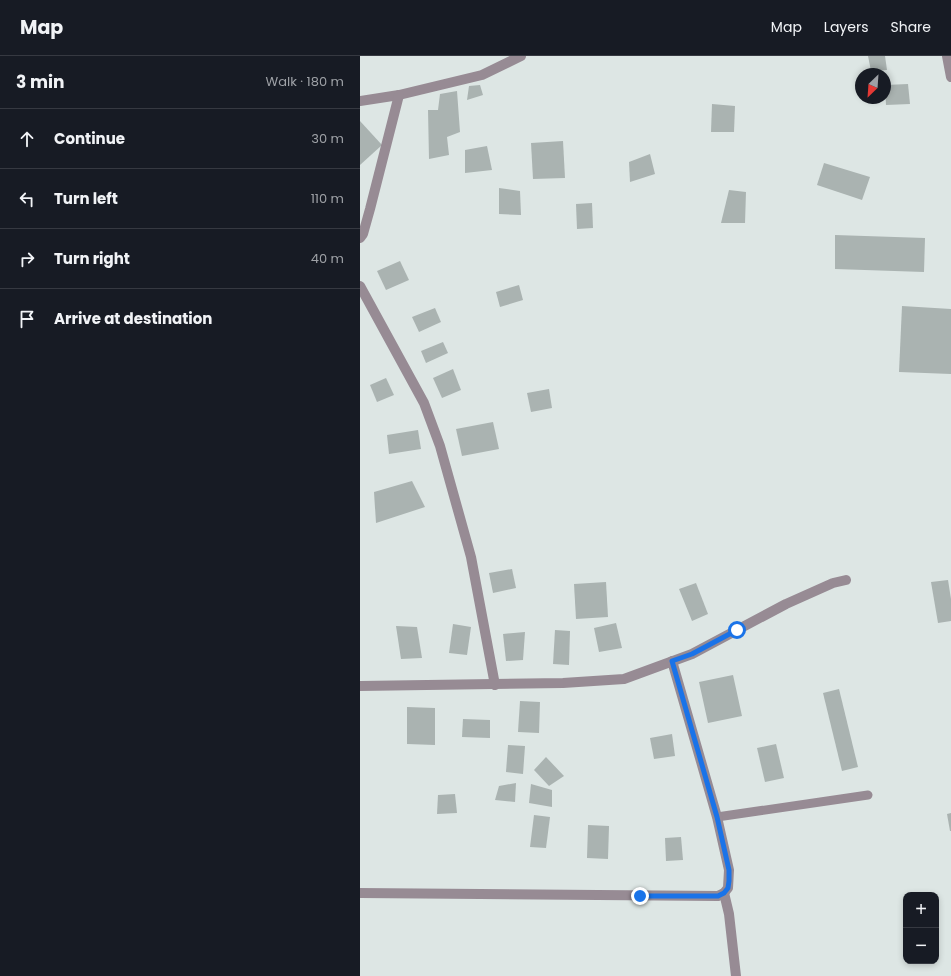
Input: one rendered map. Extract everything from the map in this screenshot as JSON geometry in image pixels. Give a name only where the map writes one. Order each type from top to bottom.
[{"type":"street","points":[[360,102],[399,95],[482,75],[521,56]]},
{"type":"street","points":[[947,56],[951,77]]},
{"type":"street","points":[[360,238],[363,234],[370,209],[399,95]]},
{"type":"street","points":[[360,286],[424,403],[440,446],[471,556],[495,685]]},
{"type":"street","points":[[360,686],[495,685],[624,679],[692,654],[786,604],[833,583],[846,580]]},
{"type":"street","points":[[360,893],[718,896],[724,893],[728,888],[729,870],[717,817],[672,661]]},
{"type":"street","points":[[724,893],[729,914],[736,976]]},
{"type":"lane","points":[[717,817],[868,795]]},
{"type":"building","points":[[868,56],[885,56],[887,68],[870,68]]},
{"type":"building","points":[[908,84],[910,104],[886,105],[891,104],[891,85]]},
{"type":"building","points":[[480,85],[483,95],[467,100],[469,86]]},
{"type":"building","points":[[457,91],[460,132],[447,137],[449,155],[429,159],[428,110],[438,110],[440,94]]},
{"type":"building","points":[[712,104],[735,106],[734,132],[711,132]]},
{"type":"building","points":[[360,121],[382,145],[360,165]]},
{"type":"building","points":[[563,141],[565,178],[533,179],[531,143]]},
{"type":"building","points":[[487,146],[492,170],[465,173],[465,150]]},
{"type":"building","points":[[650,154],[655,174],[630,182],[629,162]]},
{"type":"building","points":[[824,163],[870,177],[862,200],[817,185]]},
{"type":"building","points":[[499,188],[520,191],[521,215],[499,214]]},
{"type":"building","points":[[729,190],[746,192],[745,223],[721,223]]},
{"type":"building","points":[[592,203],[593,228],[577,229],[576,204]]},
{"type":"building","points":[[835,235],[925,238],[924,272],[835,269]]},
{"type":"building","points":[[400,261],[409,280],[386,290],[377,271]]},
{"type":"building","points":[[519,285],[523,300],[500,307],[496,292]]},
{"type":"building","points":[[902,306],[951,309],[951,374],[899,372]]},
{"type":"building","points":[[435,308],[441,322],[419,332],[412,317]]},
{"type":"building","points":[[443,342],[448,353],[426,363],[421,351]]},
{"type":"building","points":[[453,369],[461,390],[442,398],[433,378]]},
{"type":"building","points":[[386,378],[394,395],[377,402],[370,385]]},
{"type":"building","points":[[549,389],[552,408],[531,412],[527,393]]},
{"type":"building","points":[[493,422],[499,449],[462,456],[456,429]]},
{"type":"building","points":[[418,430],[421,449],[389,454],[387,435]]},
{"type":"building","points":[[412,481],[425,507],[376,523],[374,492]]},
{"type":"building","points":[[512,569],[516,588],[493,593],[489,573]]},
{"type":"building","points":[[948,580],[951,599],[951,621],[938,623],[931,582]]},
{"type":"building","points":[[606,582],[608,617],[576,619],[574,584]]},
{"type":"building","points":[[696,583],[708,614],[692,621],[679,589]]},
{"type":"building","points":[[616,623],[622,648],[599,652],[594,628]]},
{"type":"building","points":[[453,624],[471,627],[467,655],[449,653]]},
{"type":"building","points":[[396,626],[417,627],[422,658],[401,659]]},
{"type":"building","points":[[555,630],[570,631],[569,665],[553,664]]},
{"type":"building","points":[[525,632],[523,660],[506,661],[503,634]]},
{"type":"building","points":[[733,675],[742,716],[708,723],[699,682]]},
{"type":"building","points":[[839,689],[858,767],[842,771],[823,693]]},
{"type":"building","points":[[520,701],[540,702],[539,733],[518,732]]},
{"type":"building","points":[[407,707],[435,708],[435,745],[407,744]]},
{"type":"building","points":[[463,719],[490,720],[490,738],[462,737]]},
{"type":"building","points":[[672,734],[675,756],[654,759],[650,738]]},
{"type":"building","points":[[776,744],[784,778],[765,782],[757,748]]},
{"type":"building","points":[[508,745],[525,746],[523,774],[506,772]]},
{"type":"building","points":[[546,757],[564,776],[549,786],[534,770]]},
{"type":"building","points":[[516,783],[515,802],[495,800],[499,786]]},
{"type":"building","points":[[531,784],[552,790],[552,807],[529,803]]},
{"type":"building","points":[[455,794],[457,813],[437,814],[438,795]]},
{"type":"building","points":[[951,813],[951,831],[950,831],[947,814]]},
{"type":"building","points":[[534,815],[550,817],[546,848],[530,847]]},
{"type":"building","points":[[588,825],[609,826],[608,859],[587,858]]},
{"type":"building","points":[[681,837],[683,860],[666,861],[665,838]]},
{"type":"route","points":[[640,896],[718,896],[724,893],[728,888],[729,870],[717,817],[672,661],[692,654],[737,630]]}]
